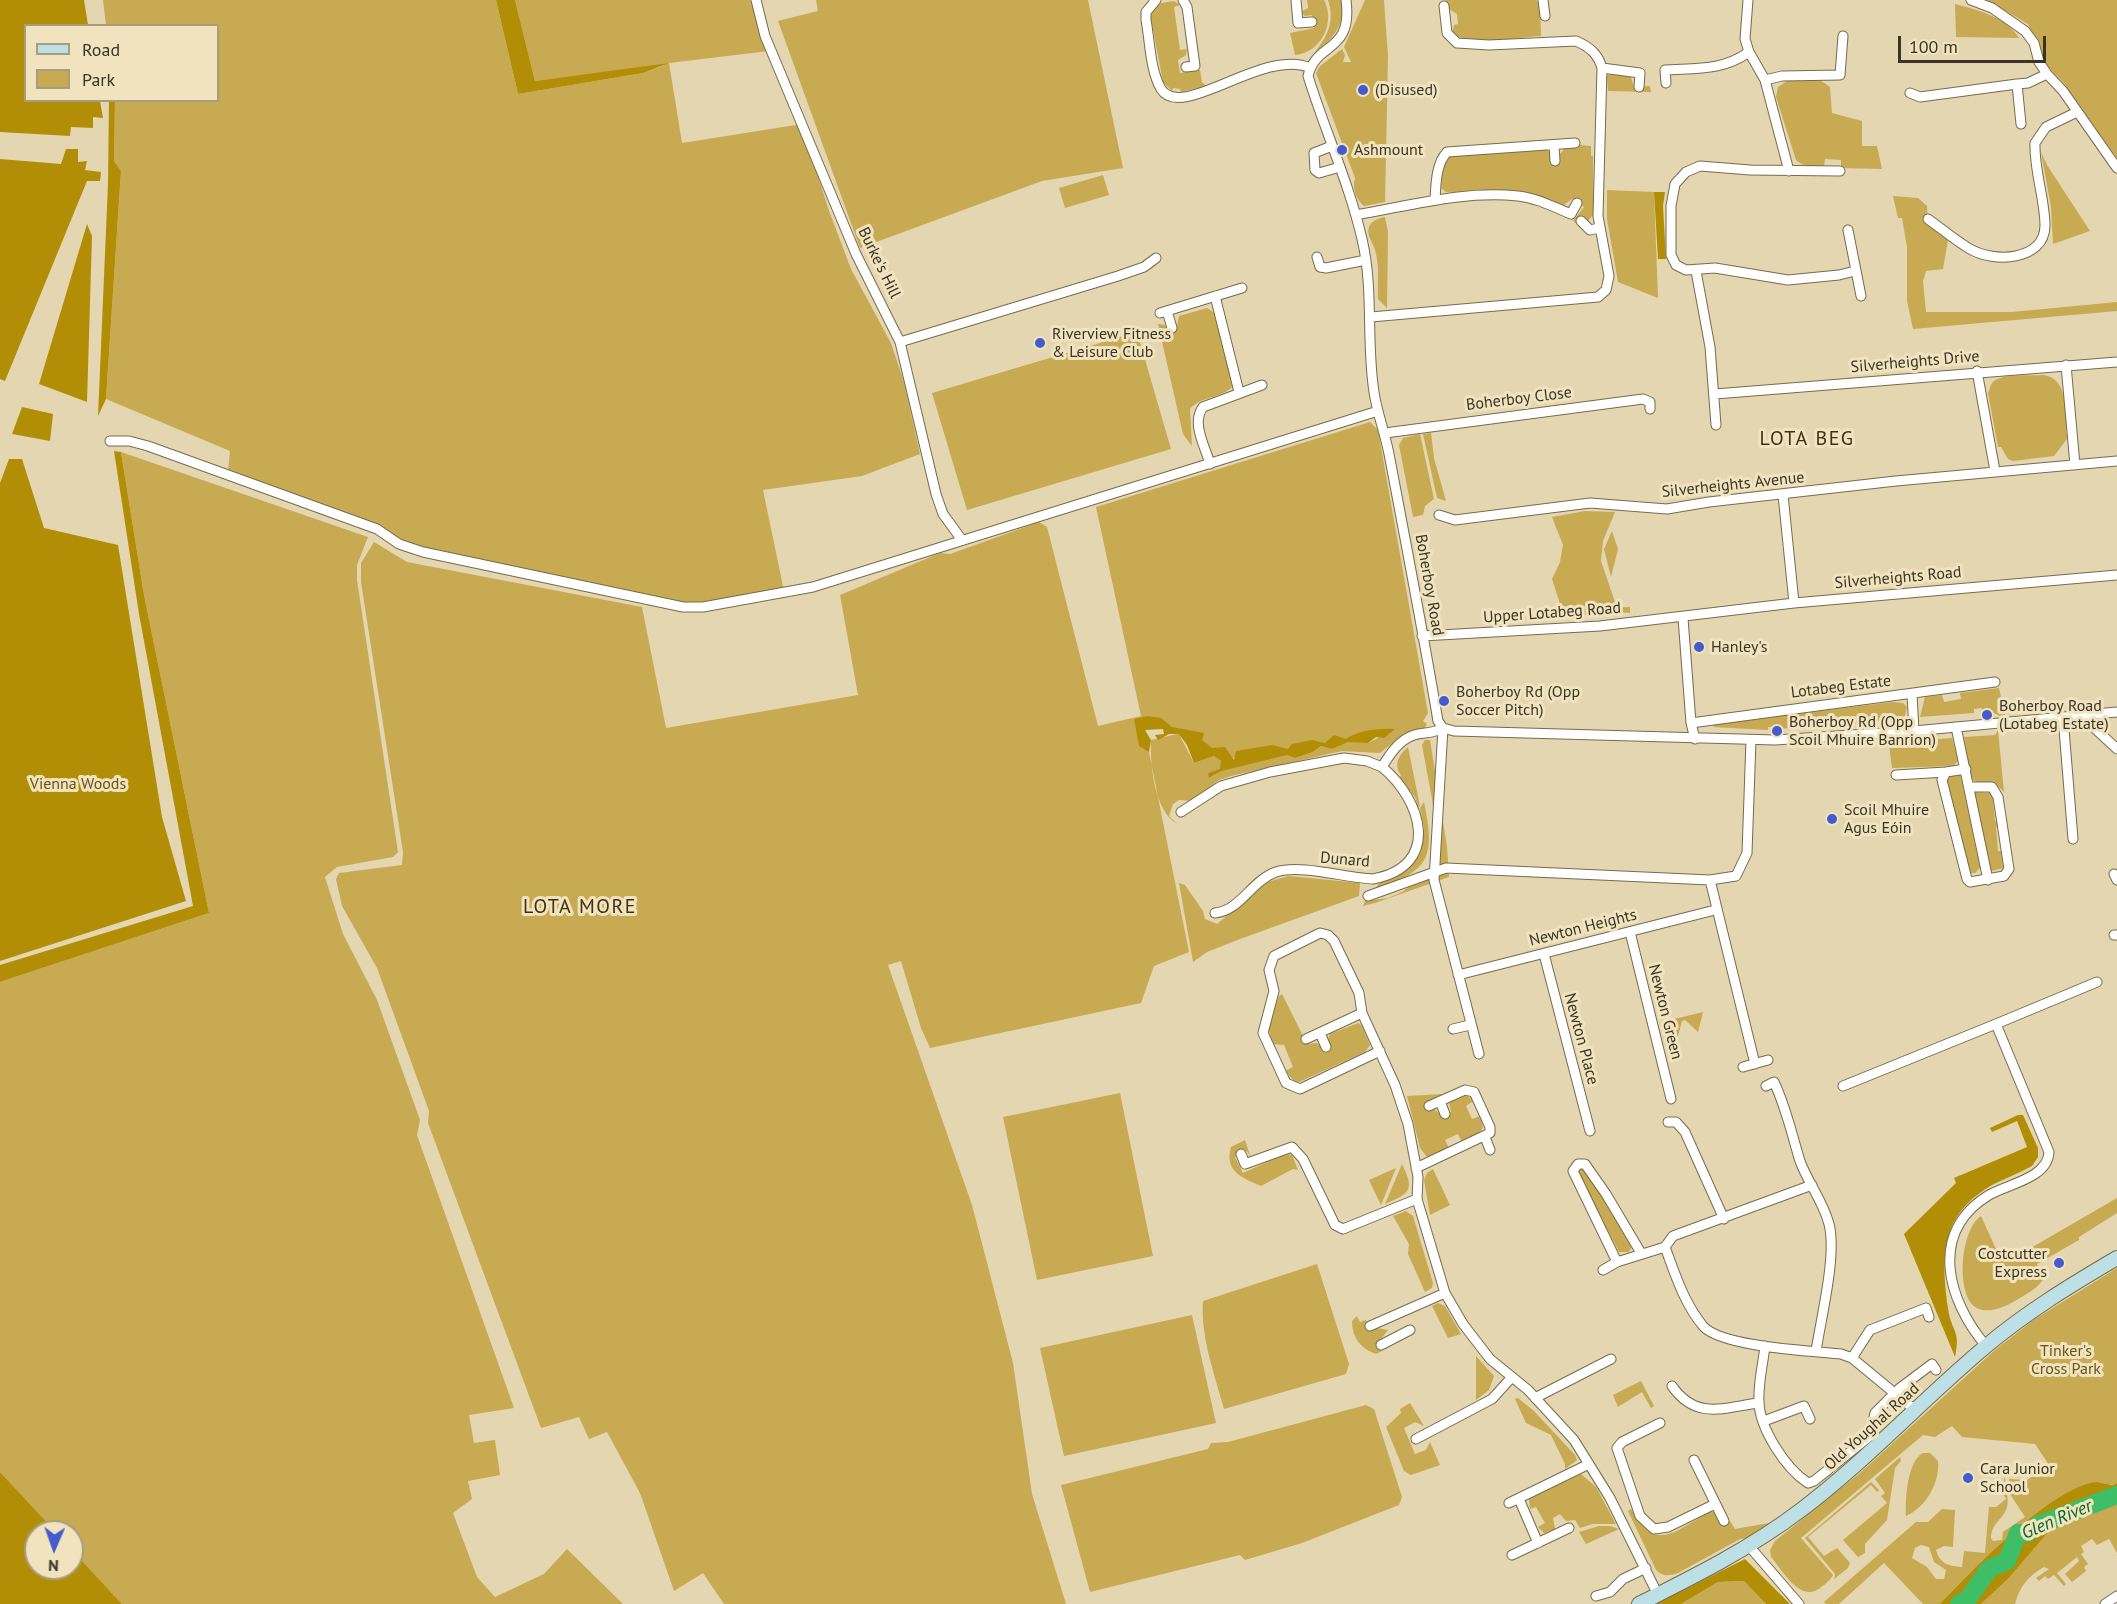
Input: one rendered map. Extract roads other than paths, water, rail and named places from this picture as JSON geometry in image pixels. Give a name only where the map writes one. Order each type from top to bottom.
[{"type":"main road","name":"Old Youghal Road","points":[[1639,1604],[1749,1546],[1835,1484],[1986,1346],[2035,1310],[2117,1258]]},
{"type":"street","name":"Burke's Hill","points":[[756,0],[765,36],[856,254],[900,342],[936,494],[943,514],[962,540]]},
{"type":"street","points":[[1156,0],[1146,12],[1155,72],[1161,89],[1176,99],[1195,96],[1254,71],[1280,64],[1300,64],[1310,68]]},
{"type":"street","points":[[1183,0],[1187,7],[1195,66],[1186,67]]},
{"type":"street","points":[[1296,0],[1298,23],[1312,22]]},
{"type":"street","points":[[110,441],[129,441],[148,446],[377,529],[399,544],[423,552],[683,607],[703,607],[796,591],[1378,411],[1370,363],[1371,317],[1366,260],[1356,215],[1308,76],[1314,60],[1335,46],[1341,37],[1348,21],[1346,0]]},
{"type":"street","points":[[1543,0],[1545,16]]},
{"type":"street","points":[[1748,0],[1745,39],[1749,52],[1765,80],[1789,171]]},
{"type":"street","points":[[1971,0],[1992,8],[2025,31],[2034,43],[2039,62],[2046,74],[2063,91],[2117,168]]},
{"type":"street","points":[[1371,317],[1598,297],[1606,290],[1609,276],[1599,228],[1602,68],[1595,53],[1576,41],[1489,45],[1456,43],[1447,33],[1444,6]]},
{"type":"street","points":[[1446,18],[1457,18]]},
{"type":"street","points":[[1765,80],[1782,76],[1840,75],[1843,36]]},
{"type":"street","points":[[1666,83],[1665,70],[1717,67],[1733,63],[1749,52]]},
{"type":"street","points":[[1602,68],[1640,73],[1639,87]]},
{"type":"street","points":[[1910,93],[1920,97],[2017,84],[2046,74]]},
{"type":"street","points":[[2017,84],[2021,124]]},
{"type":"street","points":[[1928,219],[1971,250],[1983,254],[2008,256],[2032,251],[2040,245],[2045,227],[2035,143],[2046,127],[2078,112]]},
{"type":"street","points":[[1435,200],[1440,164],[1447,152],[1575,142]]},
{"type":"street","points":[[1554,145],[1555,160]]},
{"type":"street","points":[[1332,146],[1314,153],[1312,159],[1315,170],[1319,173],[1340,167]]},
{"type":"street","points":[[1840,171],[1789,171],[1700,166],[1686,172],[1675,184],[1671,206],[1671,255],[1676,265],[1696,271],[1715,268],[1788,280],[1839,275],[1855,271]]},
{"type":"street","points":[[1356,215],[1435,200],[1488,195],[1519,196],[1571,214],[1577,203]]},
{"type":"street","points":[[1581,221],[1590,230],[1599,228]]},
{"type":"street","points":[[1848,230],[1861,296]]},
{"type":"street","points":[[1317,257],[1320,267],[1326,268],[1366,260]]},
{"type":"street","points":[[900,342],[1127,273],[1144,267],[1156,258]]},
{"type":"street","points":[[1696,271],[1710,347],[1716,425]]},
{"type":"street","points":[[1172,327],[1164,312],[1242,288]]},
{"type":"street","points":[[1215,296],[1239,392]]},
{"type":"street","name":"Silverheights Drive","points":[[1715,394],[1977,371],[2117,362]]},
{"type":"street","points":[[2067,365],[2075,465]]},
{"type":"street","points":[[1977,371],[1995,471]]},
{"type":"street","points":[[1210,464],[1197,421],[1198,413],[1203,407],[1260,385]]},
{"type":"street","name":"Boherboy Close","points":[[1385,434],[1643,399],[1650,402],[1650,409]]},
{"type":"street","name":"Boherboy Road","points":[[1378,411],[1385,434],[1438,721],[1443,728]]},
{"type":"street","name":"Silverheights Avenue","points":[[1439,515],[1455,520],[1590,503],[1667,509],[1708,502],[1995,471],[2117,461]]},
{"type":"street","points":[[1783,495],[1794,603]]},
{"type":"street","name":"Silverheights Road","points":[[1683,618],[1794,603],[2117,575]]},
{"type":"street","points":[[1683,618],[1691,723],[1695,738]]},
{"type":"street","name":"Upper Lotabeg Road","points":[[1422,636],[1600,626],[1683,618]]},
{"type":"street","name":"Lotabeg Estate","points":[[1691,723],[1995,682]]},
{"type":"street","points":[[1912,694],[1914,731]]},
{"type":"street","points":[[1181,812],[1221,786],[1272,772],[1342,758],[1367,761],[1382,767],[1392,752],[1406,739],[1434,734],[1443,728],[1454,731],[1751,740],[1914,731],[2117,712]]},
{"type":"street","points":[[2087,715],[2090,724],[2117,749]]},
{"type":"street","points":[[2063,717],[2073,839]]},
{"type":"street","points":[[1956,727],[1988,880]]},
{"type":"street","points":[[1443,728],[1435,885],[1479,1054]]},
{"type":"street","points":[[1368,896],[1446,868],[1710,880],[1736,876],[1747,853],[1751,740]]},
{"type":"street","name":"Dunard","points":[[1215,913],[1231,908],[1252,886],[1280,871],[1373,879],[1388,875],[1403,865],[1416,842],[1418,820],[1409,796],[1382,767]]},
{"type":"street","points":[[1896,775],[1966,769]]},
{"type":"street","points":[[1946,772],[1942,780],[1967,879],[1970,882],[2004,876],[2009,869],[1998,797],[1992,787],[1970,787]]},
{"type":"street","points":[[1710,880],[1715,910],[1755,1064]]},
{"type":"street","name":"Newton Heights","points":[[1458,975],[1715,910]]},
{"type":"street","name":"Newton Green","points":[[1630,932],[1671,1099]]},
{"type":"street","points":[[1380,1051],[1300,1089],[1286,1083],[1263,1033],[1274,991],[1269,970],[1274,956],[1320,933],[1328,935],[1334,941],[1359,993],[1362,1013],[1380,1051],[1408,1124],[1416,1168],[1417,1199],[1445,1293],[1463,1324],[1490,1359],[1535,1398],[1574,1440],[1589,1464],[1654,1530],[1668,1527],[1715,1504]]},
{"type":"street","name":"Newton Place","points":[[1544,954],[1590,1131]]},
{"type":"street","points":[[1843,1086],[2097,982]]},
{"type":"street","points":[[1359,993],[1369,988]]},
{"type":"street","points":[[1306,1039],[1362,1013]]},
{"type":"street","points":[[1986,1346],[1961,1309],[1954,1292],[1950,1261],[1956,1230],[1967,1212],[1989,1195],[2040,1170],[2049,1161],[2049,1152],[1996,1024]]},
{"type":"street","points":[[1454,1029],[1470,1025]]},
{"type":"street","points":[[1320,1033],[1326,1047]]},
{"type":"street","points":[[1743,1067],[1768,1060]]},
{"type":"street","points":[[1766,1086],[1774,1082],[1780,1094],[1802,1164],[1830,1225],[1831,1248],[1816,1352]]},
{"type":"street","points":[[1416,1168],[1490,1133],[1490,1127],[1474,1092],[1465,1090],[1430,1106]]},
{"type":"street","points":[[1440,1101],[1445,1114]]},
{"type":"street","points":[[1674,1120],[1685,1132],[1724,1220]]},
{"type":"street","points":[[1485,1137],[1490,1150]]},
{"type":"street","points":[[1241,1154],[1245,1164],[1294,1145],[1335,1225],[1343,1229],[1417,1199]]},
{"type":"street","points":[[1617,1262],[1573,1171],[1578,1164],[1585,1164],[1641,1253]]},
{"type":"street","points":[[1603,1270],[1641,1253],[1665,1247],[1673,1236],[1724,1220],[1812,1185]]},
{"type":"street","points":[[1665,1247],[1683,1294],[1704,1327],[1716,1336],[1765,1346],[1852,1358],[1915,1410]]},
{"type":"street","points":[[1370,1326],[1445,1293]]},
{"type":"street","points":[[1852,1358],[1870,1330],[1926,1308],[1929,1317]]},
{"type":"street","points":[[1386,1319],[1394,1338]]},
{"type":"street","points":[[1381,1345],[1410,1330]]},
{"type":"street","points":[[1765,1346],[1758,1403],[1779,1454],[1800,1478],[1808,1483],[1814,1481],[1870,1436],[1875,1413],[1896,1393],[1932,1364],[1936,1370]]},
{"type":"street","points":[[1535,1398],[1605,1358]]},
{"type":"street","points":[[1416,1439],[1492,1399],[1512,1377]]},
{"type":"street","points":[[1672,1386],[1682,1400],[1699,1409],[1758,1403]]},
{"type":"street","points":[[1764,1421],[1804,1406],[1810,1419]]},
{"type":"street","points":[[1658,1595],[1620,1494],[1617,1448],[1620,1442],[1660,1424]]},
{"type":"street","points":[[1694,1460],[1724,1521]]},
{"type":"street","points":[[1509,1503],[1589,1464]]},
{"type":"street","points":[[1519,1499],[1538,1543]]},
{"type":"street","points":[[1512,1555],[1566,1529],[1558,1520]]},
{"type":"street","points":[[1749,1546],[1799,1604]]},
{"type":"street","points":[[1596,1596],[1610,1592],[1623,1579],[1646,1568]]},
{"type":"street","points":[[2105,1604],[2117,1596]]},
{"type":"waterway","name":"Glen River","points":[[1959,1604],[1968,1599],[1989,1569],[2007,1561],[2018,1533],[2028,1533],[2038,1525],[2117,1495]]},
{"type":"place","name":"(Disused)","points":[[1363,90]]},
{"type":"place","name":"Ashmount","points":[[1342,150]]},
{"type":"place","name":"Riverview Fitness & Leisure Club","points":[[1040,343]]},
{"type":"place","name":"Hanley's","points":[[1699,647]]},
{"type":"place","name":"Boherboy Rd (Opp Soccer Pitch)","points":[[1444,701]]},
{"type":"place","name":"Boherboy Road (Lotabeg Estate)","points":[[1987,715]]},
{"type":"place","name":"Boherboy Rd (Opp Scoil Mhuire Banrion)","points":[[1777,731]]},
{"type":"place","name":"Scoil Mhuire Agus Eóin","points":[[1832,819]]},
{"type":"place","name":"Costcutter Express","points":[[2059,1263]]},
{"type":"place","name":"Cara Junior School","points":[[1968,1478]]},
{"type":"district","name":"LOTA BEG","points":[[1807,439]]},
{"type":"district","name":"LOTA MORE","points":[[580,907]]},
{"type":"park label","name":"Vienna Woods","points":[[78,784]]},
{"type":"park label","name":"Tinker's Cross Park","points":[[2066,1360]]}]
